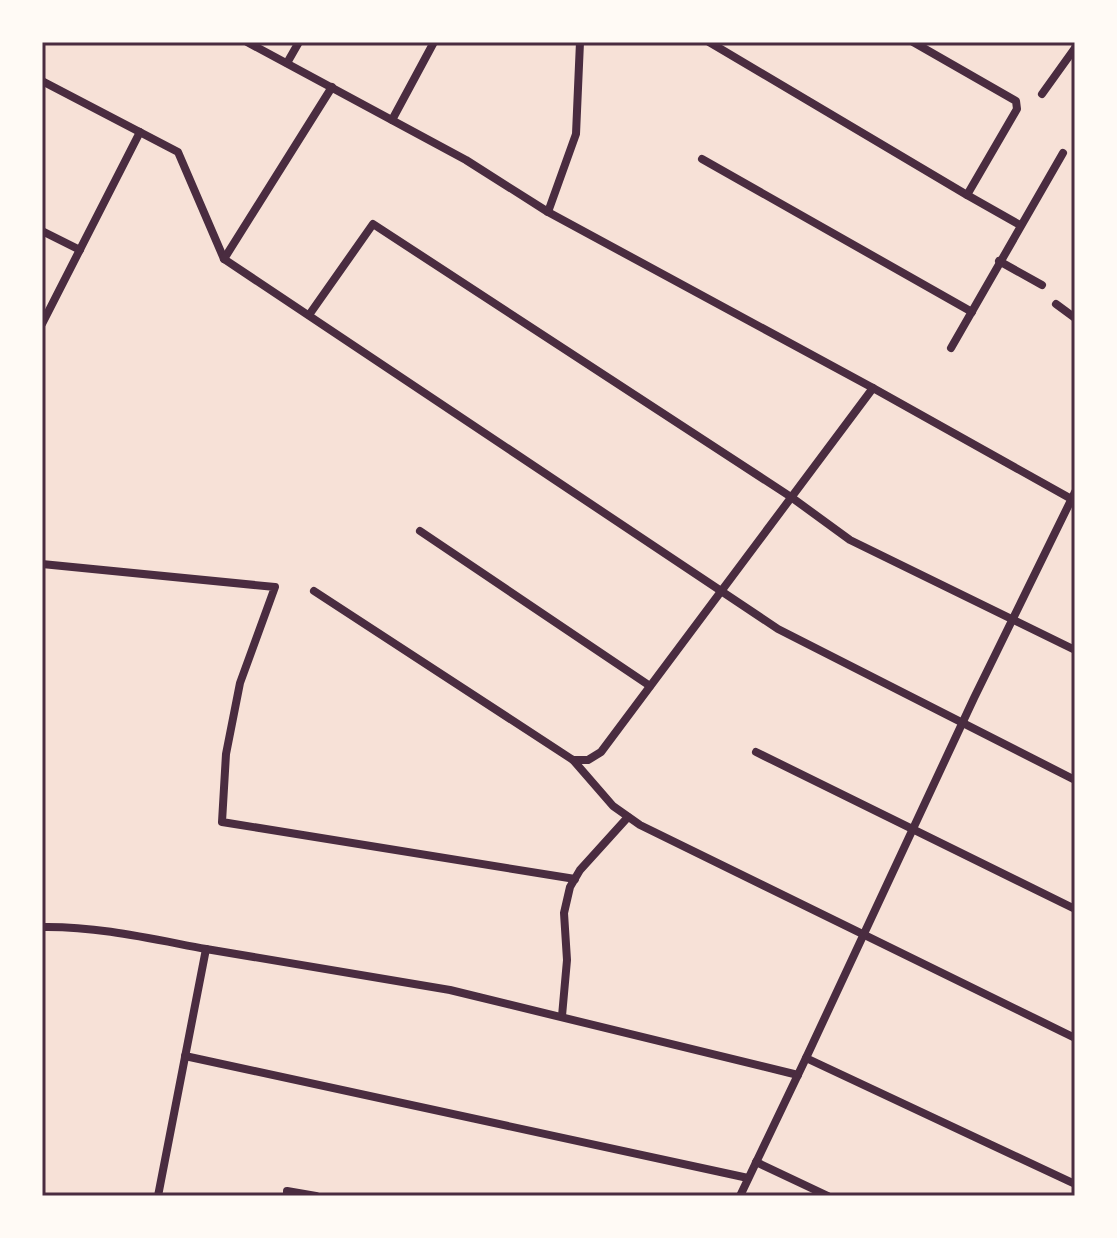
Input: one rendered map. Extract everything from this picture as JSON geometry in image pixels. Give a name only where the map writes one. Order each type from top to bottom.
[{"type":"street","points":[[247,42],[466,160],[548,212],[1074,497],[962,723],[740,1196]]},
{"type":"street","points":[[287,63],[299,42]]},
{"type":"street","points":[[392,120],[434,42]]},
{"type":"street","points":[[548,212],[576,134],[580,42]]},
{"type":"street","points":[[709,42],[1020,225]]},
{"type":"street","points":[[913,42],[1016,101],[1017,109],[967,195]]},
{"type":"street","points":[[1042,94],[1075,48]]},
{"type":"street","points":[[42,81],[178,152],[224,259],[778,629],[1075,780]]},
{"type":"street","points":[[224,259],[332,87]]},
{"type":"street","points":[[42,324],[140,132]]},
{"type":"street","points":[[951,348],[1063,153]]},
{"type":"street","points":[[702,159],[972,312]]},
{"type":"street","points":[[309,315],[373,224],[791,497],[850,540],[1075,650]]},
{"type":"street","points":[[42,231],[80,250]]},
{"type":"street","points":[[999,261],[1042,285]]},
{"type":"street","points":[[1056,304],[1075,318]]},
{"type":"street","points":[[573,760],[588,760],[601,752],[873,388]]},
{"type":"street","points":[[420,531],[650,686]]},
{"type":"street","points":[[42,564],[275,587],[240,683],[226,754],[222,822],[575,879]]},
{"type":"street","points":[[314,591],[573,760],[613,806],[628,817],[863,936],[1075,1038]]},
{"type":"street","points":[[756,752],[1075,909]]},
{"type":"street","points":[[562,1016],[567,960],[564,913],[575,879],[628,817]]},
{"type":"street","points":[[42,927],[64,926],[131,935],[450,990],[798,1075]]},
{"type":"street","points":[[158,1196],[206,949]]},
{"type":"street","points":[[185,1056],[748,1178]]},
{"type":"street","points":[[806,1058],[1075,1184]]},
{"type":"street","points":[[756,1162],[828,1196]]},
{"type":"street","points":[[287,1193],[316,1196]]}]
